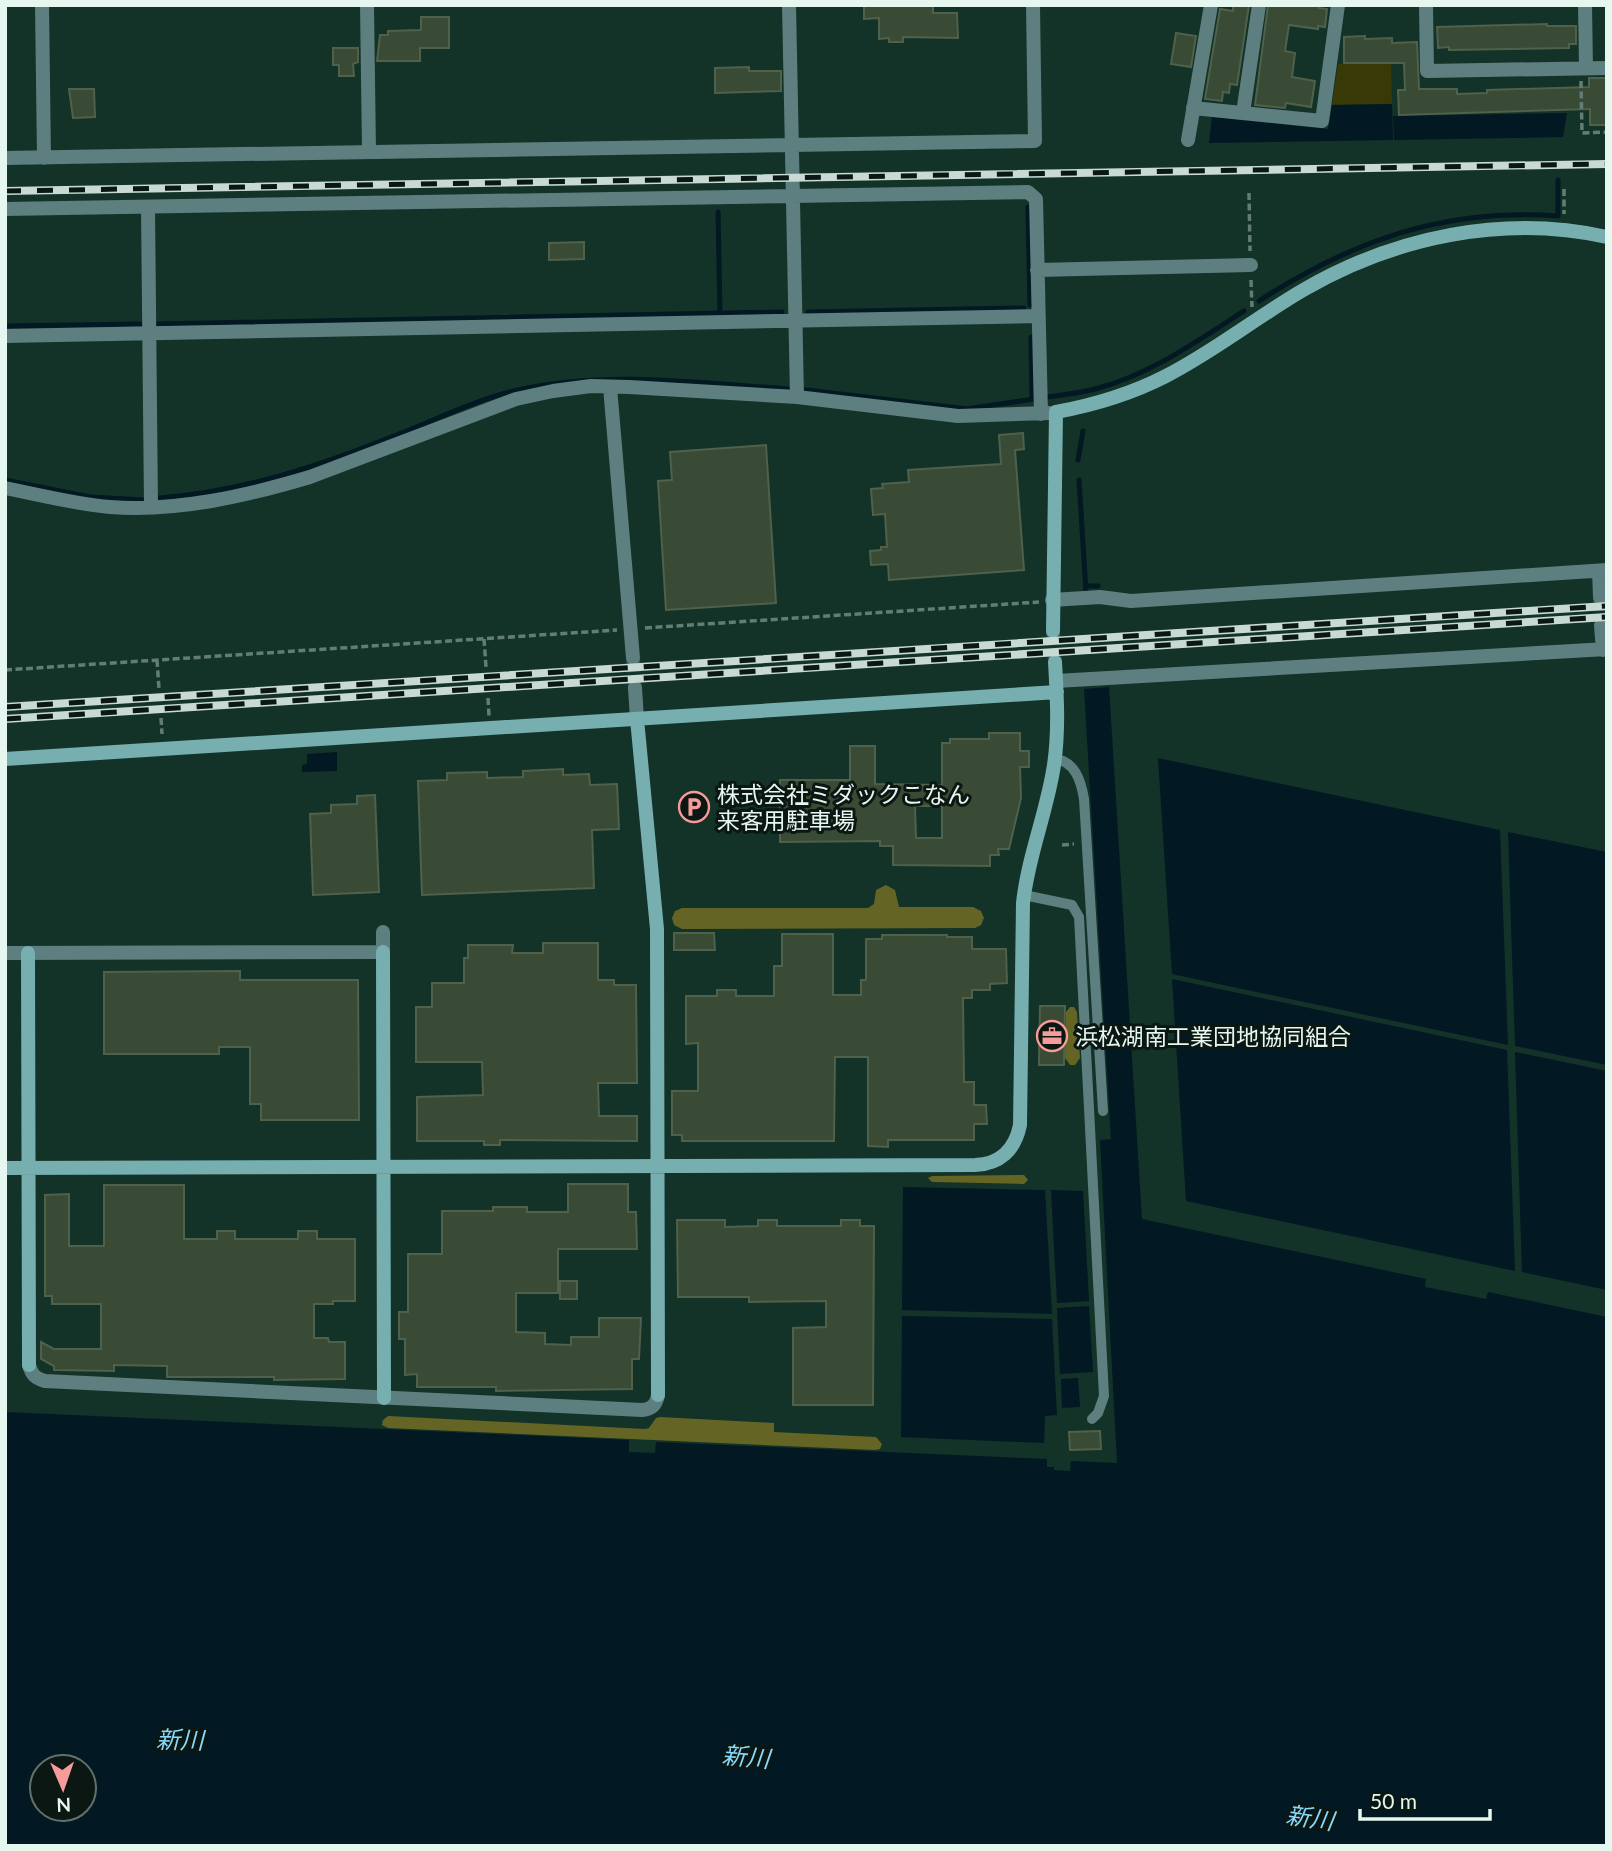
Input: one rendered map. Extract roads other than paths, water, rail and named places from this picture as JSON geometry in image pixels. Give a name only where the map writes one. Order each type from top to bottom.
[{"type":"street","points":[[41,5],[44,158]]},
{"type":"street","points":[[367,5],[369,152]]},
{"type":"street","points":[[789,5],[797,397]]},
{"type":"street","points":[[5,158],[1035,141],[1033,5]]},
{"type":"street","points":[[1188,140],[1211,5]]},
{"type":"street","points":[[1243,113],[1259,5]]},
{"type":"street","points":[[1193,108],[1322,121],[1338,5]]},
{"type":"street","points":[[1426,5],[1427,71],[1607,68]]},
{"type":"street","points":[[1583,68],[1585,5]]},
{"type":"street","points":[[5,209],[1028,192],[1036,199],[1038,316],[1056,513],[1053,631]]},
{"type":"street","points":[[148,207],[151,507]]},
{"type":"street","points":[[5,488],[107,507],[151,507],[212,500],[278,486],[342,465],[516,398],[553,391],[610,387],[797,397],[958,416],[1048,413],[1124,395],[1166,376],[1305,289],[1379,254],[1416,242],[1468,232],[1520,229],[1563,230],[1607,237]]},
{"type":"street","points":[[1037,270],[1251,265]]},
{"type":"street","points":[[5,336],[1038,316]]},
{"type":"street","points":[[610,387],[633,658]]},
{"type":"street","points":[[1052,600],[1100,597],[1131,601],[1603,570],[1600,597]]},
{"type":"street","points":[[5,759],[637,719],[1056,686],[1605,650],[1601,626]]},
{"type":"street","points":[[5,1168],[975,1165],[1002,1158],[1014,1143],[1020,1125],[1024,895],[1055,759],[1055,662]]},
{"type":"street","points":[[28,953],[29,1365],[37,1379],[650,1409],[656,1403],[658,1395],[656,907],[635,688]]},
{"type":"street","points":[[383,932],[384,1398]]},
{"type":"street","points":[[5,953],[383,952]]},
{"type":"lane","points":[[1055,759],[1067,761],[1074,769],[1084,799],[1103,1111]]},
{"type":"lane","points":[[1024,895],[1072,905],[1079,917],[1104,1396],[1098,1413],[1091,1419]]},
{"type":"water","points":[[1392,104],[1393,140],[1209,143],[1212,117],[1328,129],[1332,105]]},
{"type":"water","points":[[1567,113],[1563,137],[1394,140],[1393,116]]},
{"type":"water","name":"新川","points":[[1109,687],[1142,1219],[1426,1279],[1425,1287],[1486,1299],[1488,1292],[1607,1317],[1607,1846],[5,1846],[5,1412],[629,1440],[629,1452],[655,1453],[656,1442],[1047,1459],[1047,1467],[1070,1471],[1071,1461],[1117,1463],[1100,1140],[1111,1139],[1084,689]]},
{"type":"water","points":[[337,752],[337,771],[302,772],[302,765],[307,764],[307,754]]},
{"type":"water","points":[[1158,758],[1500,830],[1508,1045],[1172,974]]},
{"type":"water","points":[[1508,832],[1607,852],[1607,1065],[1515,1046]]},
{"type":"water","points":[[1172,979],[1507,1050],[1515,1271],[1186,1201]]},
{"type":"water","points":[[1515,1052],[1607,1071],[1607,1290],[1522,1272]]},
{"type":"water","points":[[903,1187],[1045,1190],[1052,1314],[902,1310]]},
{"type":"water","points":[[1051,1190],[1083,1191],[1089,1301],[1057,1303]]},
{"type":"water","points":[[1089,1306],[1093,1372],[1060,1374],[1057,1308]]},
{"type":"water","points":[[902,1316],[1052,1319],[1057,1415],[1045,1416],[1044,1443],[901,1437]]},
{"type":"water","points":[[1078,1378],[1080,1407],[1062,1408],[1061,1379]]},
{"type":"waterway","points":[[1259,301],[1329,261],[1401,233],[1477,217],[1558,216],[1558,180]]},
{"type":"waterway","points":[[1028,207],[1030,305]]},
{"type":"waterway","points":[[718,212],[720,313]]},
{"type":"waterway","points":[[808,312],[1024,308]]},
{"type":"waterway","points":[[1047,397],[1095,389],[1135,375],[1191,345],[1244,311]]},
{"type":"waterway","points":[[157,324],[782,312]]},
{"type":"waterway","points":[[5,326],[141,324]]},
{"type":"waterway","points":[[1031,337],[1032,399]]},
{"type":"waterway","points":[[159,498],[222,490],[281,475],[369,446],[488,399],[551,384],[619,379],[788,389]]},
{"type":"waterway","points":[[806,390],[967,409],[1034,399]]},
{"type":"waterway","points":[[1078,460],[1083,431]]},
{"type":"waterway","points":[[5,480],[90,497],[143,500]]},
{"type":"waterway","points":[[1079,480],[1086,592]]},
{"type":"waterway","points":[[1086,586],[1098,586]]},
{"type":"tunnel","points":[[1600,597],[1601,626]]},
{"type":"tunnel","points":[[1053,631],[1055,662]]},
{"type":"tunnel","points":[[633,658],[635,688]]},
{"type":"railway","points":[[5,191],[1607,164]]},
{"type":"railway","points":[[5,707],[1607,606]]},
{"type":"railway","points":[[5,719],[1607,617]]},
{"type":"place","name":"株式会社ミダックこなん 来客用駐車場","points":[[694,807]]},
{"type":"place","name":"浜松湖南工業団地協同組合","points":[[1052,1036]]}]
